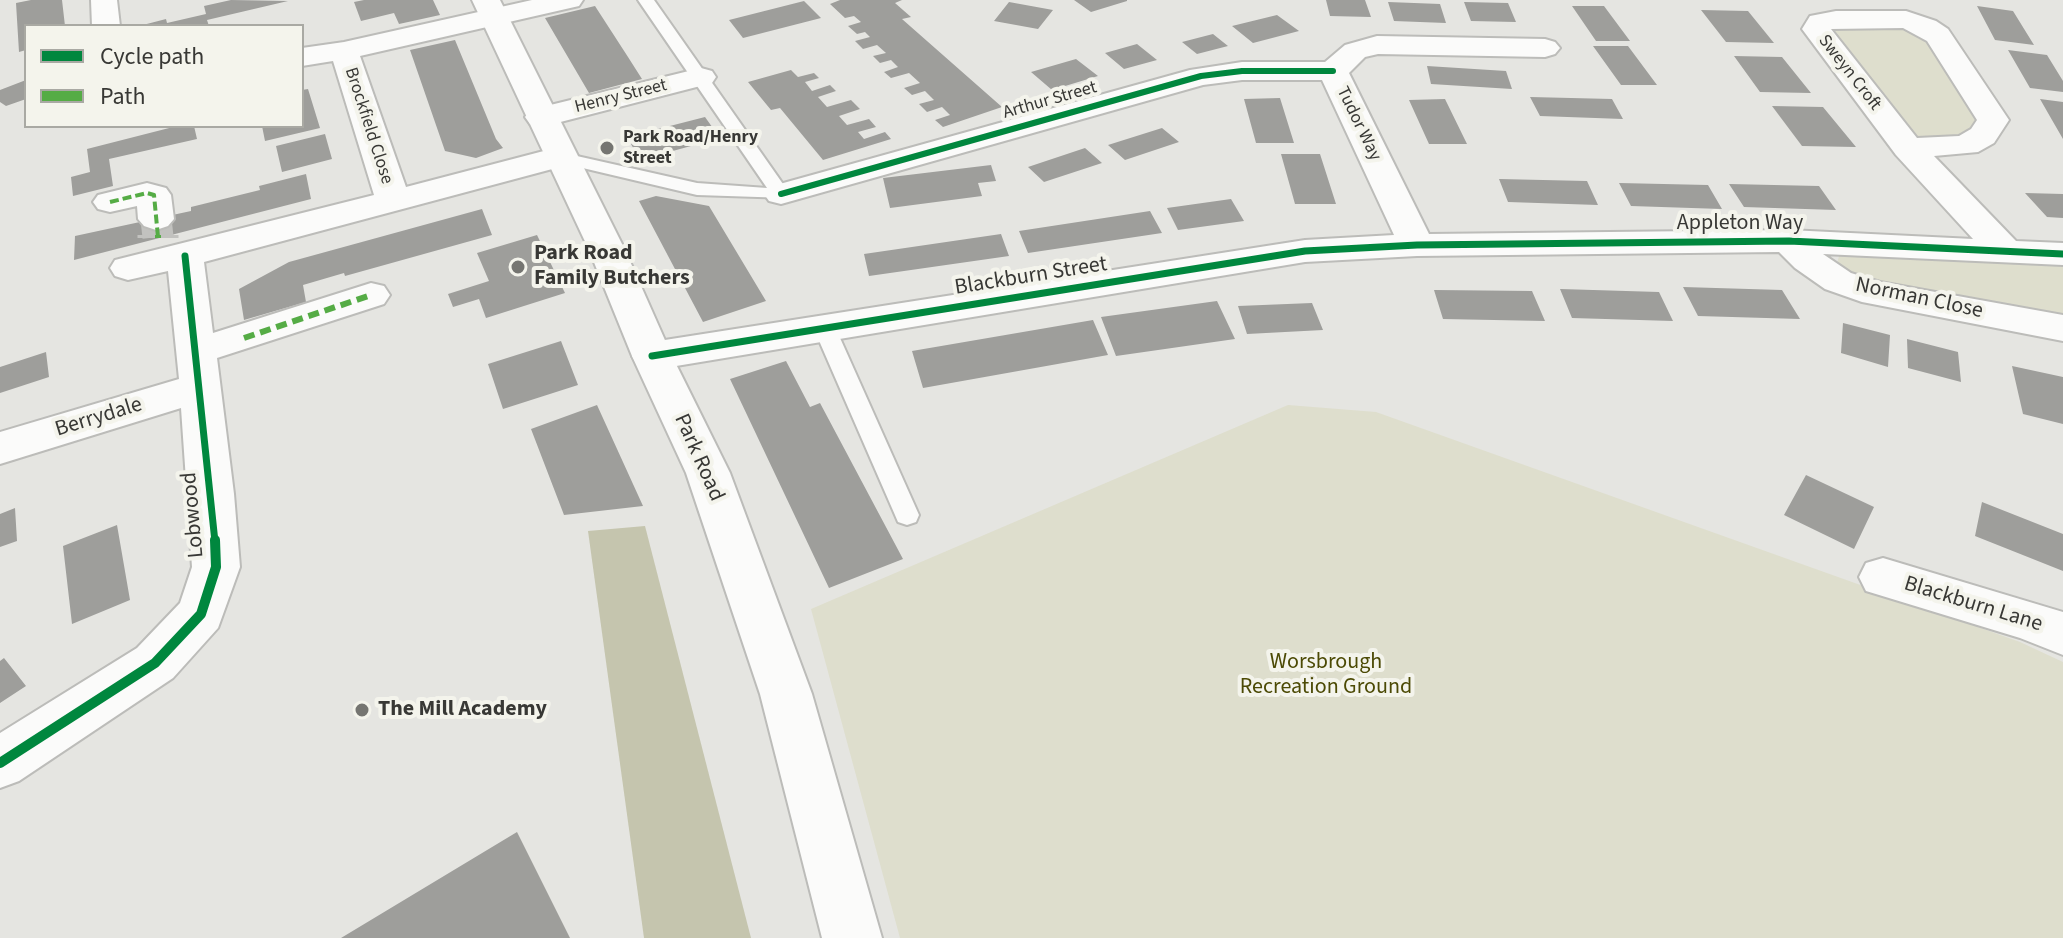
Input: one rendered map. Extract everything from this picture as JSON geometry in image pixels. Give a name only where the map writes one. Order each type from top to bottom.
[{"type":"main road","points":[[105,0],[106,24]]},
{"type":"main road","name":"Brockfield Close","points":[[304,57],[344,51],[489,8],[569,0]]},
{"type":"main road","name":"Park Road","points":[[489,8],[607,250],[652,356],[708,473],[786,694],[852,938]]},
{"type":"main road","name":"Sweyn Croft","points":[[1908,148],[1966,145],[1983,136],[1993,120],[1938,35],[1926,27],[1906,20],[1836,19],[1820,22],[1816,29],[1908,148],[2007,253]]},
{"type":"main road","name":"Tudor Way","points":[[1417,245],[1333,71],[1355,51],[1377,45],[1546,49]]},
{"type":"main road","name":"Brockfield Close","points":[[344,51],[393,201]]},
{"type":"main road","name":"Arthur Street","points":[[781,194],[1201,76],[1242,71],[1333,71]]},
{"type":"main road","name":"Henry Street","points":[[541,117],[701,77]]},
{"type":"main road","points":[[110,202],[147,193],[154,195],[157,248],[393,201],[559,157]]},
{"type":"main road","name":"Appleton Way","points":[[1417,245],[1789,241],[2063,254]]},
{"type":"main road","name":"Norman Close","points":[[1789,241],[1808,260],[1838,281],[1875,293],[2063,328]]},
{"type":"main road","name":"Blackburn Street","points":[[652,356],[1305,251],[1417,245]]},
{"type":"main road","name":"Lobwood","points":[[0,763],[155,663],[201,614],[216,567],[212,494],[196,369],[157,248]]},
{"type":"main road","points":[[196,369],[244,338],[371,295]]},
{"type":"main road","name":"Berrydale","points":[[0,448],[196,369]]},
{"type":"main road","name":"Blackburn Lane","points":[[1883,577],[2031,621],[2063,634]]},
{"type":"lane","points":[[646,0],[781,194]]},
{"type":"lane","name":"Arthur Street","points":[[559,157],[697,189],[781,194]]},
{"type":"lane","points":[[825,329],[907,515]]},
{"type":"green space","points":[[1820,22],[1926,27],[1993,120],[1983,136],[1937,142],[1910,134]]},
{"type":"green space","points":[[1840,253],[2063,260],[2063,322],[1873,285],[1835,270]]},
{"type":"green space","name":"Worsbrough Recreation Ground","points":[[1288,405],[1376,412],[2020,642],[2063,662],[2063,938],[900,938],[811,609]]},
{"type":"green space","points":[[645,526],[751,938],[644,938],[588,531]]},
{"type":"building","points":[[62,0],[65,24],[24,24],[24,51],[19,52],[16,3]]},
{"type":"building","points":[[231,0],[288,1],[207,20],[208,24],[147,24],[206,14],[204,6]]},
{"type":"building","points":[[433,0],[440,15],[399,24],[394,13],[361,21],[354,2]]},
{"type":"building","points":[[840,0],[902,0],[895,3],[911,17],[902,19],[1002,107],[943,127],[935,120],[950,115],[942,107],[927,112],[919,104],[934,100],[925,91],[912,95],[904,88],[920,83],[909,73],[891,78],[884,72],[898,67],[891,60],[880,63],[873,56],[886,53],[877,45],[863,49],[855,41],[870,37],[865,32],[857,34],[848,26],[861,22],[854,16],[845,18],[830,4]]},
{"type":"building","points":[[1074,0],[1127,0],[1127,1],[1091,12]]},
{"type":"building","points":[[1326,0],[1365,0],[1371,17],[1330,16]]},
{"type":"building","points":[[804,1],[821,18],[743,38],[729,20]]},
{"type":"building","points":[[1009,2],[1053,10],[1038,29],[994,21]]},
{"type":"building","points":[[1388,2],[1440,4],[1446,23],[1394,21]]},
{"type":"building","points":[[1464,2],[1508,3],[1516,22],[1471,21]]},
{"type":"building","points":[[595,6],[642,79],[589,93],[545,18]]},
{"type":"building","points":[[1572,6],[1604,6],[1630,41],[1596,41]]},
{"type":"building","points":[[1977,6],[2013,11],[2034,45],[1995,40]]},
{"type":"building","points":[[1701,10],[1748,11],[1774,43],[1726,42]]},
{"type":"building","points":[[1277,15],[1299,31],[1253,43],[1232,26]]},
{"type":"building","points":[[1213,34],[1228,46],[1197,54],[1182,42]]},
{"type":"building","points":[[455,40],[496,139],[503,148],[476,158],[445,151],[410,50]]},
{"type":"building","points":[[1137,44],[1157,60],[1124,69],[1105,53]]},
{"type":"building","points":[[1593,46],[1628,46],[1657,85],[1621,85]]},
{"type":"building","points":[[2008,50],[2047,55],[2063,81],[2063,92],[2030,88]]},
{"type":"building","points":[[1734,56],[1782,57],[1811,93],[1760,92]]},
{"type":"building","points":[[1076,59],[1098,76],[1052,90],[1031,72]]},
{"type":"building","points":[[1427,66],[1506,71],[1512,89],[1431,84]]},
{"type":"building","points":[[791,70],[798,77],[814,73],[819,78],[805,82],[812,91],[830,85],[836,91],[818,97],[827,107],[851,100],[860,109],[839,116],[847,125],[869,119],[876,127],[858,132],[864,139],[885,132],[891,139],[823,160],[780,108],[771,110],[748,82]]},
{"type":"building","points":[[24,81],[24,100],[6,106],[0,102],[0,90]]},
{"type":"building","points":[[308,89],[320,128],[265,141],[262,128],[304,128],[304,90]]},
{"type":"building","points":[[1530,97],[1612,99],[1623,119],[1540,116]]},
{"type":"building","points":[[1280,98],[1294,143],[1256,143],[1244,99]]},
{"type":"building","points":[[1445,99],[1467,144],[1429,144],[1409,100]]},
{"type":"building","points":[[2040,99],[2063,102],[2063,139],[2052,120]]},
{"type":"building","points":[[1772,106],[1823,107],[1856,147],[1802,146]]},
{"type":"building","points":[[705,117],[720,138],[640,160],[627,137]]},
{"type":"building","points":[[169,128],[194,128],[197,139],[109,159],[113,186],[73,196],[71,177],[90,172],[87,149]]},
{"type":"building","points":[[1162,128],[1179,142],[1125,160],[1108,145]]},
{"type":"building","points":[[325,134],[332,159],[282,172],[276,146]]},
{"type":"building","points":[[1085,148],[1102,163],[1044,182],[1028,167]]},
{"type":"building","points":[[1281,154],[1320,154],[1336,204],[1295,204]]},
{"type":"building","points":[[991,165],[996,181],[978,183],[982,196],[890,208],[883,178]]},
{"type":"building","points":[[306,174],[311,199],[74,260],[75,236],[191,211],[191,207],[260,190],[259,186]]},
{"type":"building","points":[[1499,179],[1587,181],[1598,205],[1508,202]]},
{"type":"building","points":[[1619,183],[1708,185],[1722,209],[1631,206]]},
{"type":"building","points":[[1729,184],[1819,186],[1836,210],[1744,207]]},
{"type":"building","points":[[2025,193],[2063,194],[2063,218],[2047,217]]},
{"type":"building","points":[[656,196],[709,206],[766,301],[703,322],[639,201]]},
{"type":"building","points":[[1231,199],[1244,221],[1178,230],[1167,208]]},
{"type":"building","points":[[482,209],[492,235],[303,285],[306,302],[244,320],[239,289],[289,262]]},
{"type":"building","points":[[1150,211],[1162,233],[1028,253],[1019,231]]},
{"type":"building","points":[[1001,234],[1009,256],[869,276],[864,254]]},
{"type":"building","name":"Park Road Family Butchers","points":[[537,235],[565,293],[486,318],[479,299],[453,307],[448,294],[489,281],[477,253]]},
{"type":"building","points":[[1683,287],[1782,290],[1800,319],[1698,316]]},
{"type":"building","points":[[1560,289],[1659,292],[1673,321],[1572,318]]},
{"type":"building","points":[[1434,290],[1532,291],[1545,321],[1443,319]]},
{"type":"building","points":[[1217,301],[1235,339],[1116,356],[1101,317]]},
{"type":"building","points":[[1312,303],[1323,330],[1247,334],[1238,306]]},
{"type":"building","points":[[1093,320],[1108,355],[923,388],[912,351]]},
{"type":"building","points":[[1843,323],[1890,335],[1888,367],[1841,353]]},
{"type":"building","points":[[1907,339],[1958,352],[1961,382],[1908,368]]},
{"type":"building","points":[[561,341],[578,385],[503,409],[488,364]]},
{"type":"building","points":[[46,352],[49,377],[0,393],[0,367]]},
{"type":"building","points":[[786,361],[810,407],[820,403],[903,559],[829,588],[730,379]]},
{"type":"building","points":[[2012,366],[2063,377],[2063,424],[2023,414]]},
{"type":"building","points":[[597,405],[643,506],[564,515],[531,429]]},
{"type":"building","points":[[1806,475],[1874,507],[1854,549],[1784,515]]},
{"type":"building","points":[[1982,502],[2063,534],[2063,571],[1975,536]]},
{"type":"building","points":[[15,508],[17,541],[0,547],[0,514]]},
{"type":"building","points":[[117,525],[130,600],[72,624],[63,546]]},
{"type":"building","points":[[4,658],[26,686],[0,703],[0,661]]},
{"type":"building","points":[[517,832],[570,938],[341,938]]},
{"type":"tunnel","points":[[156,219],[158,237]]},
{"type":"marked path","points":[[110,202],[147,193],[154,195],[158,238]]},
{"type":"marked path","points":[[244,338],[371,295]]},
{"type":"cycle path","points":[[781,194],[1201,76],[1242,71],[1333,71]]},
{"type":"cycle path","points":[[652,356],[1305,251],[1417,245],[1789,241],[2063,254]]},
{"type":"cycle path","points":[[0,763],[155,663],[201,614],[216,567],[212,494],[185,256]]},
{"type":"place","name":"Park Road/Henry Street","points":[[607,148]]},
{"type":"place","name":"Park Road Family Butchers","points":[[518,267]]},
{"type":"place","name":"The Mill Academy","points":[[362,710]]}]
